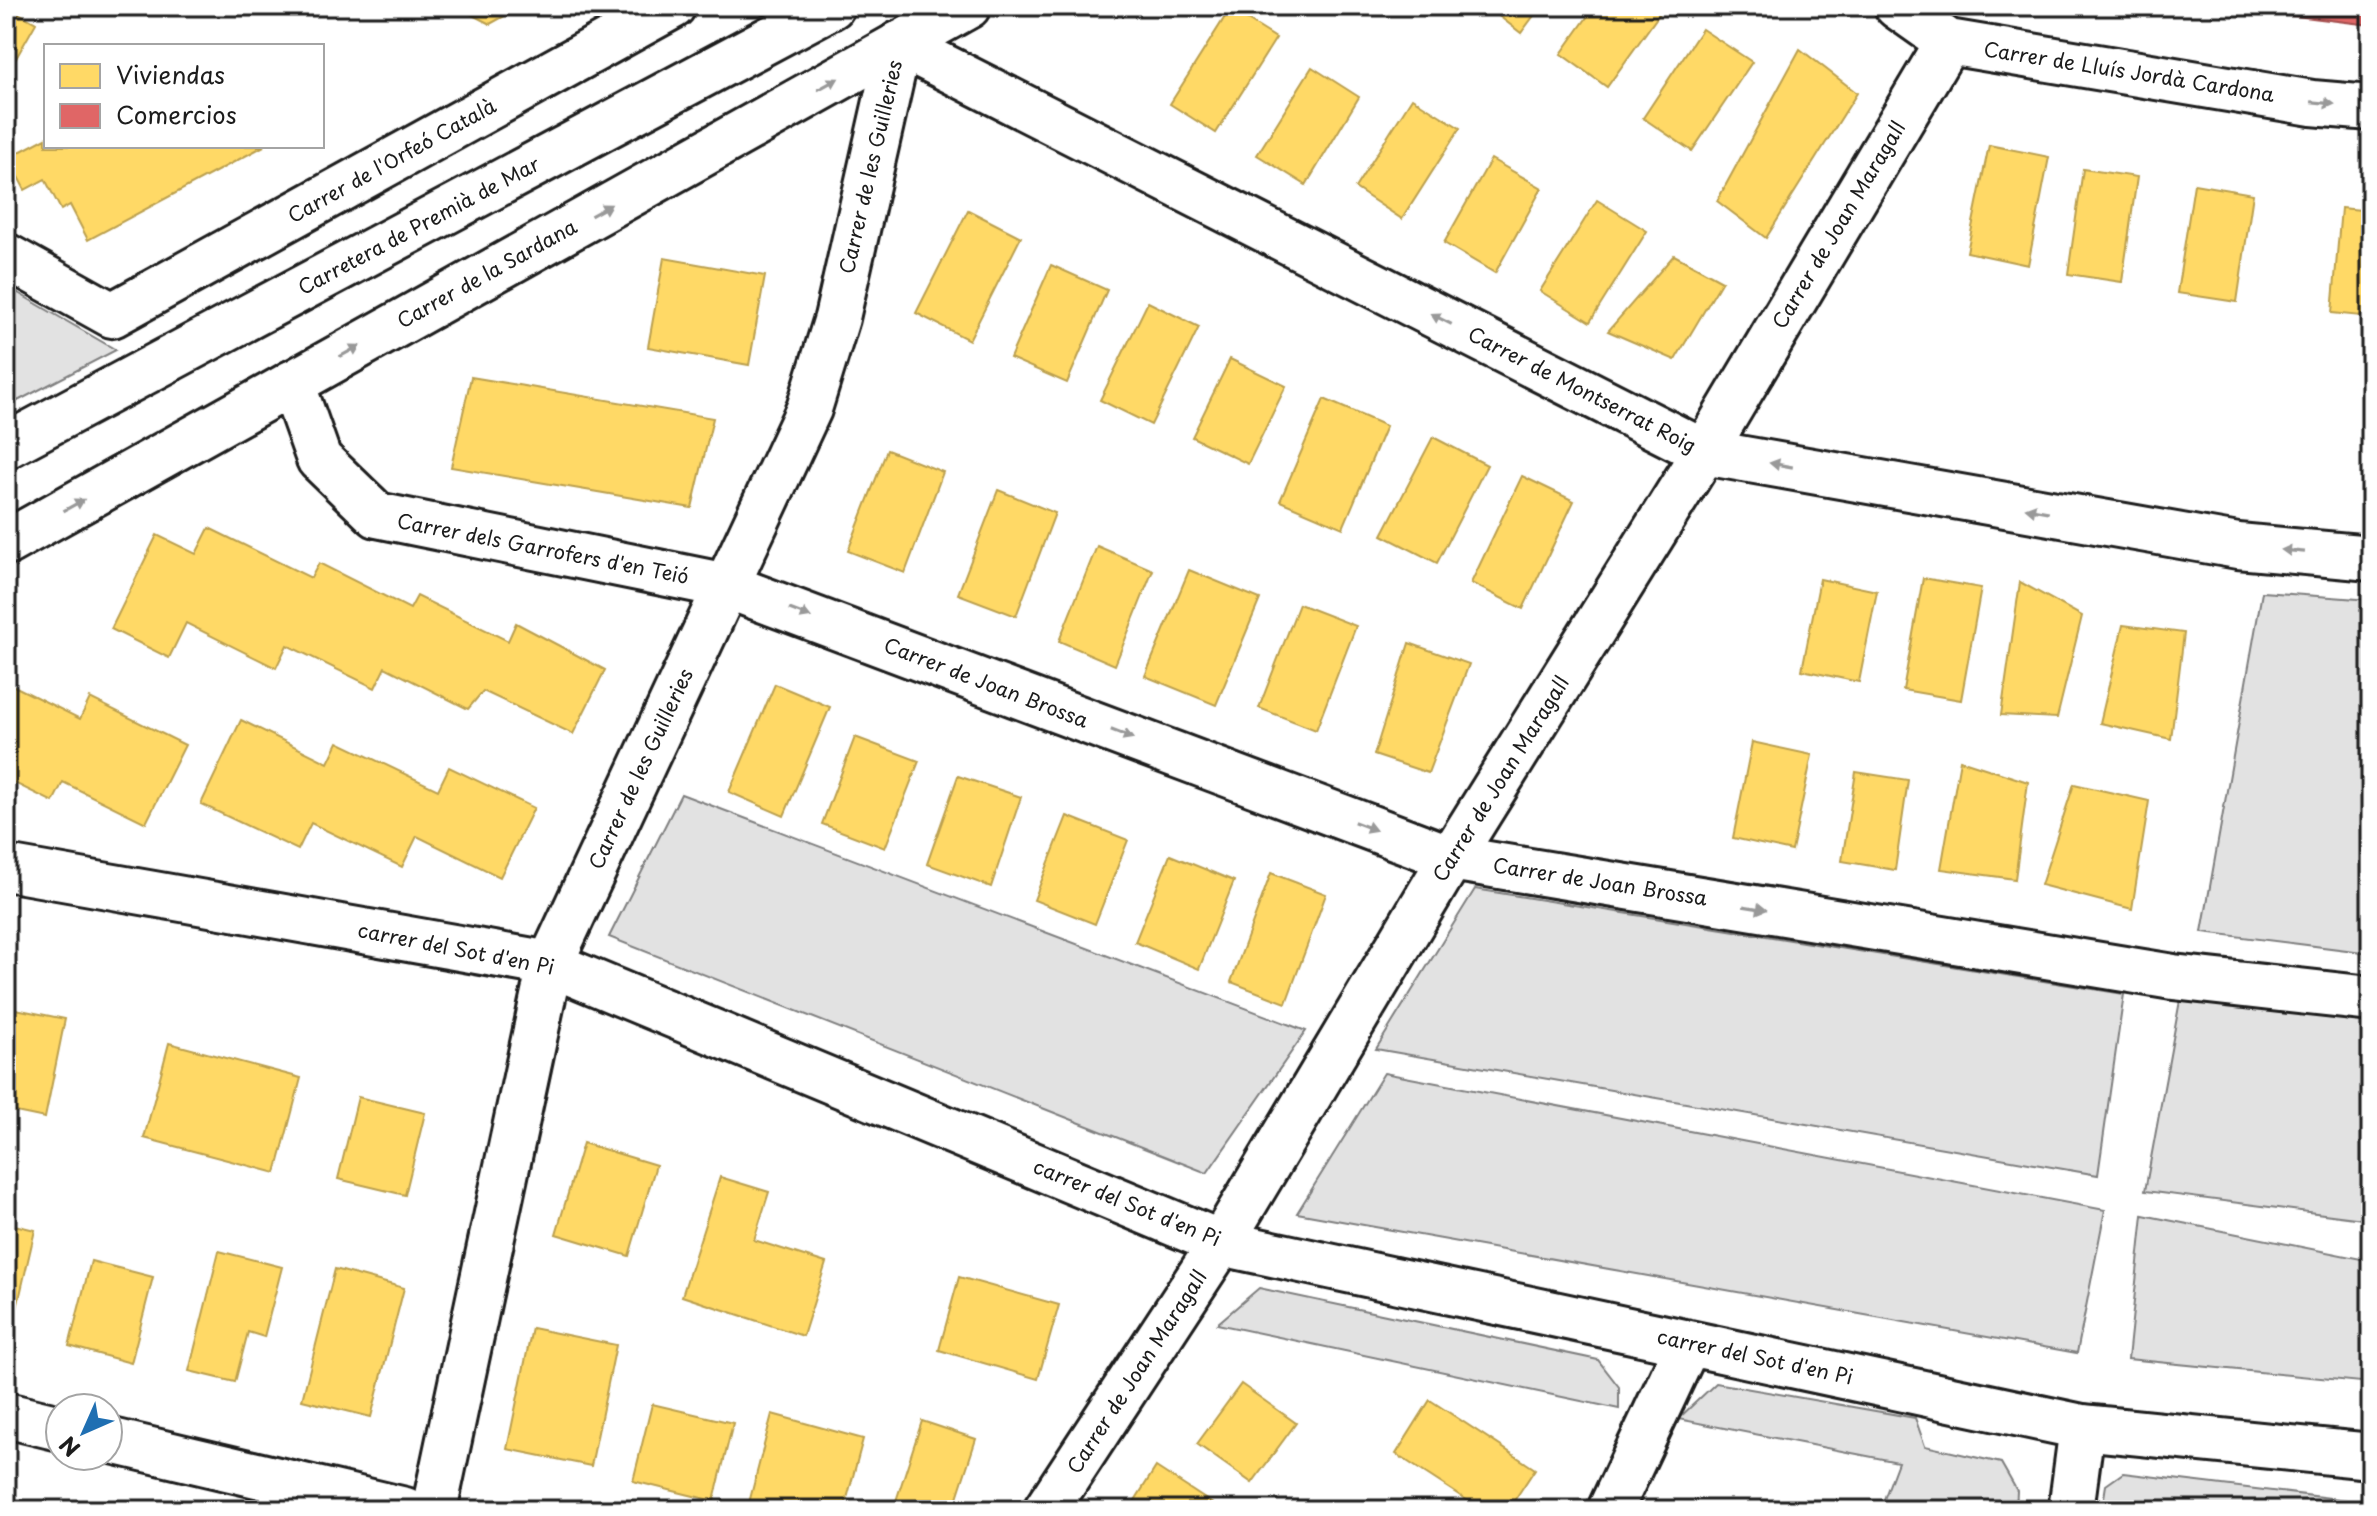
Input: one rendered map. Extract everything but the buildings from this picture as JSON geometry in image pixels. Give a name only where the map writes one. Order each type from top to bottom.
[{"type":"street","name":"Carrer de l'Orfeó Català","points":[[6,256],[112,315],[673,6]]},
{"type":"street","name":"Carretera de Premià de Mar","points":[[6,446],[832,6]]},
{"type":"street","name":"Carrer de la Sardana","points":[[6,543],[968,6]]},
{"type":"street","name":"Carrer de Lluís Jordà Cardona","points":[[1897,6],[1948,42],[2312,103],[2371,108]]},
{"type":"street","name":"Carrer de Joan Maragall","points":[[1046,1510],[1221,1243],[1451,858],[1704,452],[1948,42]]},
{"type":"street","name":"Carrer de Montserrat Roig","points":[[899,44],[1704,452],[2238,546],[2371,558]]},
{"type":"street","name":"Carrer de les Guilleries","points":[[434,1510],[550,964],[809,409],[837,318],[899,44]]},
{"type":"street","name":"Carrer dels Garrofers d'en Teió","points":[[292,383],[319,459],[377,515],[727,586]]},
{"type":"street","name":"Carrer de Joan Brossa","points":[[727,586],[1451,858],[2173,977],[2371,999]]},
{"type":"street","name":"carrer del Sot d'en Pi","points":[[6,868],[550,964],[1221,1243],[2082,1427],[2371,1456]]},
{"type":"street","points":[[1610,1510],[1688,1344]]},
{"type":"street","points":[[6,1415],[44,1424]]},
{"type":"street","points":[[2071,1510],[2082,1427]]},
{"type":"street","points":[[124,1444],[405,1510]]},
{"type":"shaded area","points":[[6,286],[116,350],[6,407]]},
{"type":"shaded area","points":[[2262,592],[2371,600],[2371,953],[2202,932]]},
{"type":"shaded area","points":[[681,794],[1306,1031],[1207,1173],[609,937]]},
{"type":"shaded area","points":[[1475,889],[2124,994],[2098,1175],[1376,1049]]},
{"type":"shaded area","points":[[2181,995],[2371,1019],[2371,1220],[2145,1191]]},
{"type":"shaded area","points":[[1384,1073],[2105,1210],[2077,1353],[1297,1213]]},
{"type":"shaded area","points":[[2143,1215],[2371,1261],[2371,1383],[2128,1359]]},
{"type":"shaded area","points":[[1259,1288],[1598,1360],[1619,1387],[1619,1409],[1217,1324]]},
{"type":"shaded area","points":[[1716,1383],[1915,1418],[1925,1446],[2001,1463],[2017,1491],[2016,1510],[1880,1510],[1898,1462],[1678,1419]]},
{"type":"shaded area","points":[[2123,1473],[2371,1503],[2371,1510],[2102,1510],[2106,1485]]}]
